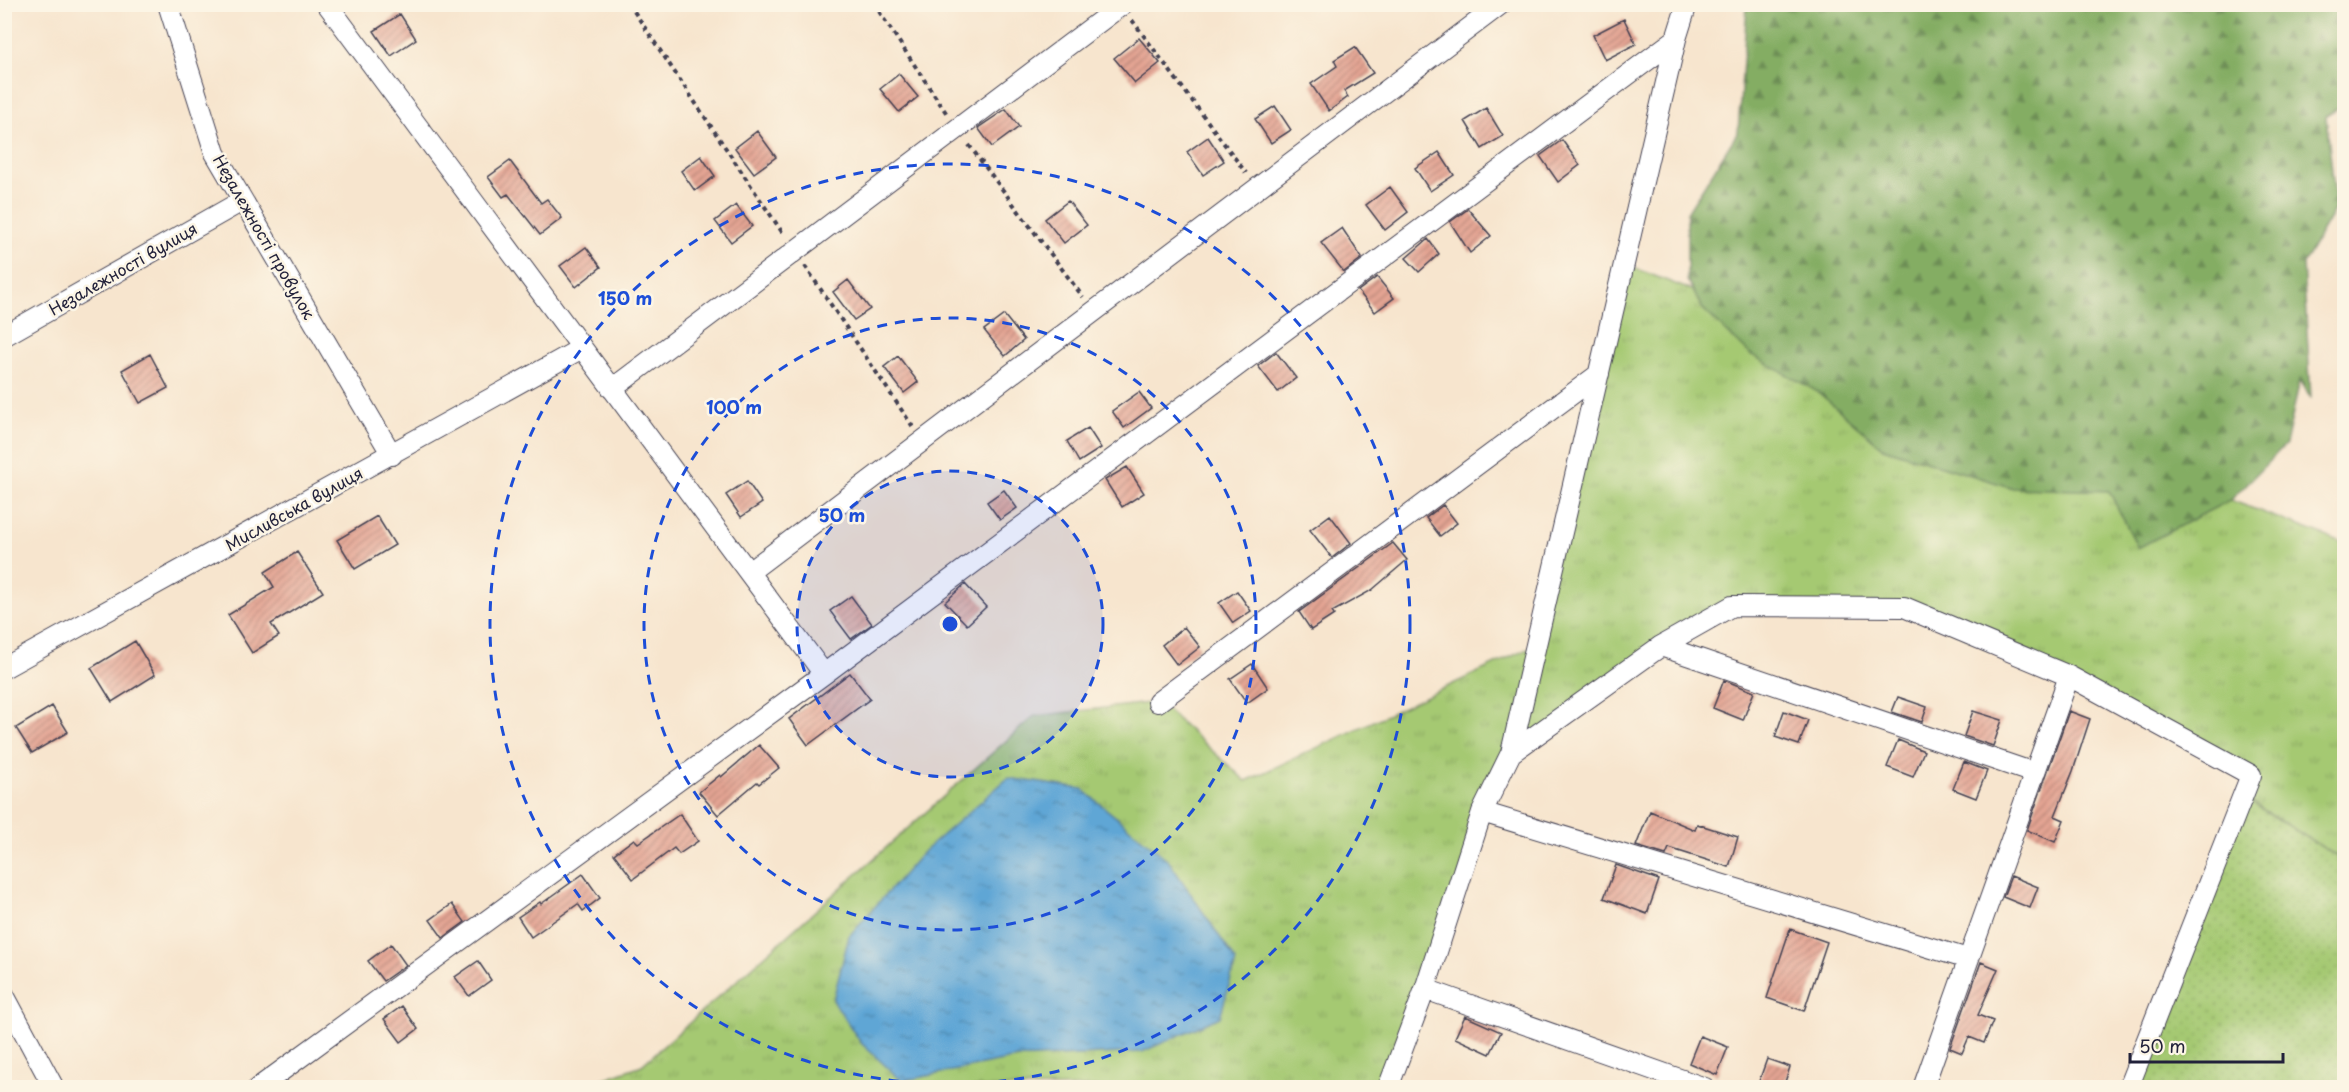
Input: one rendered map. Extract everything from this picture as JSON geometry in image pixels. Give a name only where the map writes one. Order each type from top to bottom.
[{"type":"street","name":"Незалежності провулок","points":[[168,4],[214,153],[392,455]]},
{"type":"street","points":[[327,4],[824,674]]},
{"type":"street","points":[[748,572],[1501,4]]},
{"type":"street","points":[[1388,1088],[1425,989],[1482,812],[1511,753],[1676,39],[1687,4]]},
{"type":"street","points":[[612,389],[1122,5]]},
{"type":"street","points":[[258,1088],[824,674],[1676,39]]},
{"type":"street","name":"Незалежності вулиця","points":[[4,336],[242,201]]},
{"type":"street","name":"Мисливська вулиця","points":[[4,668],[582,348]]},
{"type":"street","points":[[1158,702],[1599,374]]},
{"type":"street","points":[[1511,753],[1660,646],[1732,606],[1905,607],[2069,676],[2252,775],[2128,1088]]},
{"type":"street","points":[[1660,646],[2034,773]]},
{"type":"street","points":[[1923,1088],[2069,676]]},
{"type":"street","points":[[1482,812],[1968,959]]},
{"type":"street","points":[[1425,989],[1704,1088]]},
{"type":"street","points":[[4,995],[54,1088]]},
{"type":"path","points":[[629,4],[923,441]]},
{"type":"path","points":[[874,4],[957,129],[1095,311]]},
{"type":"path","points":[[1122,5],[1257,188]]},
{"type":"green space","points":[[1747,5],[2344,5],[2344,104],[2326,116],[2336,207],[2303,264],[2311,398],[2300,380],[2286,444],[2232,499],[2138,548],[2109,491],[2013,488],[1883,448],[1818,392],[1750,354],[1703,309],[1687,280],[1687,213],[1738,132]]},
{"type":"green space","points":[[1624,264],[2344,543],[2344,861],[2243,797],[2251,776],[1905,607],[1732,606],[1511,753],[1388,1087],[578,1088],[642,1065],[1034,716],[1158,702],[1246,781],[1536,645]]},
{"type":"green space","points":[[2243,797],[2344,861],[2344,1087],[2128,1088]]},
{"type":"water","points":[[1008,778],[1082,789],[1168,860],[1236,961],[1220,1017],[1142,1052],[1017,1058],[902,1081],[861,1043],[833,1000],[849,936],[924,851]]},
{"type":"building","points":[[400,14],[416,39],[391,56],[374,31]]},
{"type":"building","points":[[1624,19],[1636,44],[1605,60],[1593,35]]},
{"type":"building","points":[[1139,38],[1160,63],[1135,83],[1114,58]]},
{"type":"building","points":[[1355,47],[1373,73],[1344,91],[1348,97],[1329,111],[1311,84],[1337,66],[1334,60]]},
{"type":"building","points":[[899,74],[918,97],[899,112],[880,89]]},
{"type":"building","points":[[1275,106],[1291,130],[1271,143],[1255,119]]},
{"type":"building","points":[[1486,108],[1503,136],[1482,149],[1465,121]]},
{"type":"building","points":[[1006,109],[1019,127],[992,147],[978,128]]},
{"type":"building","points":[[757,131],[776,157],[754,173],[735,148]]},
{"type":"building","points":[[1208,137],[1224,161],[1203,175],[1187,152]]},
{"type":"building","points":[[1562,140],[1580,165],[1558,182],[1540,156]]},
{"type":"building","points":[[1439,152],[1454,175],[1430,191],[1415,168]]},
{"type":"building","points":[[701,156],[715,176],[695,191],[681,171]]},
{"type":"building","points":[[510,161],[541,203],[547,199],[562,218],[540,235],[508,194],[503,197],[488,177]]},
{"type":"building","points":[[1390,187],[1408,212],[1385,230],[1366,205]]},
{"type":"building","points":[[1068,201],[1087,225],[1064,243],[1045,219]]},
{"type":"building","points":[[736,205],[752,226],[731,242],[715,221]]},
{"type":"building","points":[[1468,209],[1491,236],[1470,253],[1450,222]]},
{"type":"building","points":[[1342,228],[1362,258],[1344,272],[1321,243]]},
{"type":"building","points":[[1428,239],[1439,254],[1419,272],[1406,258]]},
{"type":"building","points":[[586,247],[601,267],[576,287],[560,266]]},
{"type":"building","points":[[1377,277],[1394,298],[1375,312],[1358,291]]},
{"type":"building","points":[[848,280],[870,309],[854,320],[833,292]]},
{"type":"building","points":[[1004,315],[1024,340],[1005,356],[984,330]]},
{"type":"building","points":[[1276,352],[1296,378],[1278,392],[1258,366]]},
{"type":"building","points":[[150,354],[168,388],[140,403],[122,370]]},
{"type":"building","points":[[898,356],[918,382],[904,393],[884,367]]},
{"type":"building","points":[[1139,392],[1151,408],[1124,428],[1112,411]]},
{"type":"building","points":[[1088,428],[1101,448],[1079,462],[1067,441]]},
{"type":"building","points":[[1127,467],[1144,493],[1122,507],[1105,480]]},
{"type":"building","points":[[747,481],[762,503],[741,517],[726,495]]},
{"type":"building","points":[[1004,490],[1017,508],[1000,520],[987,502]]},
{"type":"building","points":[[1443,505],[1457,523],[1440,536],[1426,518]]},
{"type":"building","points":[[1330,515],[1351,543],[1332,558],[1310,530]]},
{"type":"building","points":[[377,516],[395,545],[355,569],[337,540]]},
{"type":"building","points":[[1393,543],[1407,560],[1372,590],[1332,612],[1334,615],[1311,630],[1299,612]]},
{"type":"building","points":[[297,552],[323,592],[271,624],[279,636],[252,653],[228,615],[274,587],[265,572]]},
{"type":"building","points":[[965,584],[986,607],[967,625],[945,602]]},
{"type":"building","points":[[1237,591],[1251,611],[1233,623],[1219,603]]},
{"type":"building","points":[[851,596],[872,624],[851,639],[830,611]]},
{"type":"building","points":[[1184,627],[1200,647],[1177,665],[1162,645]]},
{"type":"building","points":[[135,641],[155,675],[112,702],[91,668]]},
{"type":"building","points":[[1252,664],[1268,688],[1247,703],[1230,679]]},
{"type":"building","points":[[850,673],[870,699],[808,745],[789,719]]},
{"type":"building","points":[[1724,680],[1754,692],[1743,720],[1713,708]]},
{"type":"building","points":[[1898,697],[1927,707],[1922,722],[1892,712]]},
{"type":"building","points":[[52,706],[68,732],[32,753],[16,728]]},
{"type":"building","points":[[1784,711],[1808,720],[1799,745],[1775,737]]},
{"type":"building","points":[[1973,711],[2002,720],[1993,746],[1964,736]]},
{"type":"building","points":[[2069,711],[2090,719],[2055,816],[2064,820],[2055,842],[2027,830]]},
{"type":"building","points":[[1898,740],[1924,751],[1913,777],[1887,767]]},
{"type":"building","points":[[759,745],[779,768],[759,784],[757,782],[718,815],[699,792]]},
{"type":"building","points":[[1964,762],[1987,771],[1976,798],[1953,789]]},
{"type":"building","points":[[1650,811],[1695,830],[1697,824],[1738,837],[1729,867],[1669,848],[1666,855],[1636,846]]},
{"type":"building","points":[[680,814],[698,841],[679,854],[674,848],[633,879],[614,854],[634,839],[638,843]]},
{"type":"building","points":[[1616,865],[1659,880],[1647,914],[1604,898]]},
{"type":"building","points":[[583,874],[600,898],[583,911],[578,904],[531,937],[518,917],[540,902],[541,904]]},
{"type":"building","points":[[2011,876],[2038,887],[2030,908],[2003,897]]},
{"type":"building","points":[[452,904],[465,922],[443,938],[430,920]]},
{"type":"building","points":[[1790,929],[1827,942],[1804,1011],[1767,998]]},
{"type":"building","points":[[391,944],[406,965],[383,981],[368,961]]},
{"type":"building","points":[[478,961],[491,980],[469,996],[455,977]]},
{"type":"building","points":[[1981,962],[1998,969],[1978,1015],[1993,1021],[1984,1043],[1969,1037],[1962,1053],[1950,1048]]},
{"type":"building","points":[[402,1006],[418,1029],[401,1042],[384,1019]]},
{"type":"building","points":[[1465,1016],[1501,1032],[1490,1054],[1455,1038]]},
{"type":"building","points":[[1700,1036],[1728,1047],[1717,1075],[1689,1063]]},
{"type":"building","points":[[1767,1059],[1790,1067],[1783,1088],[1768,1088],[1758,1084]]}]
